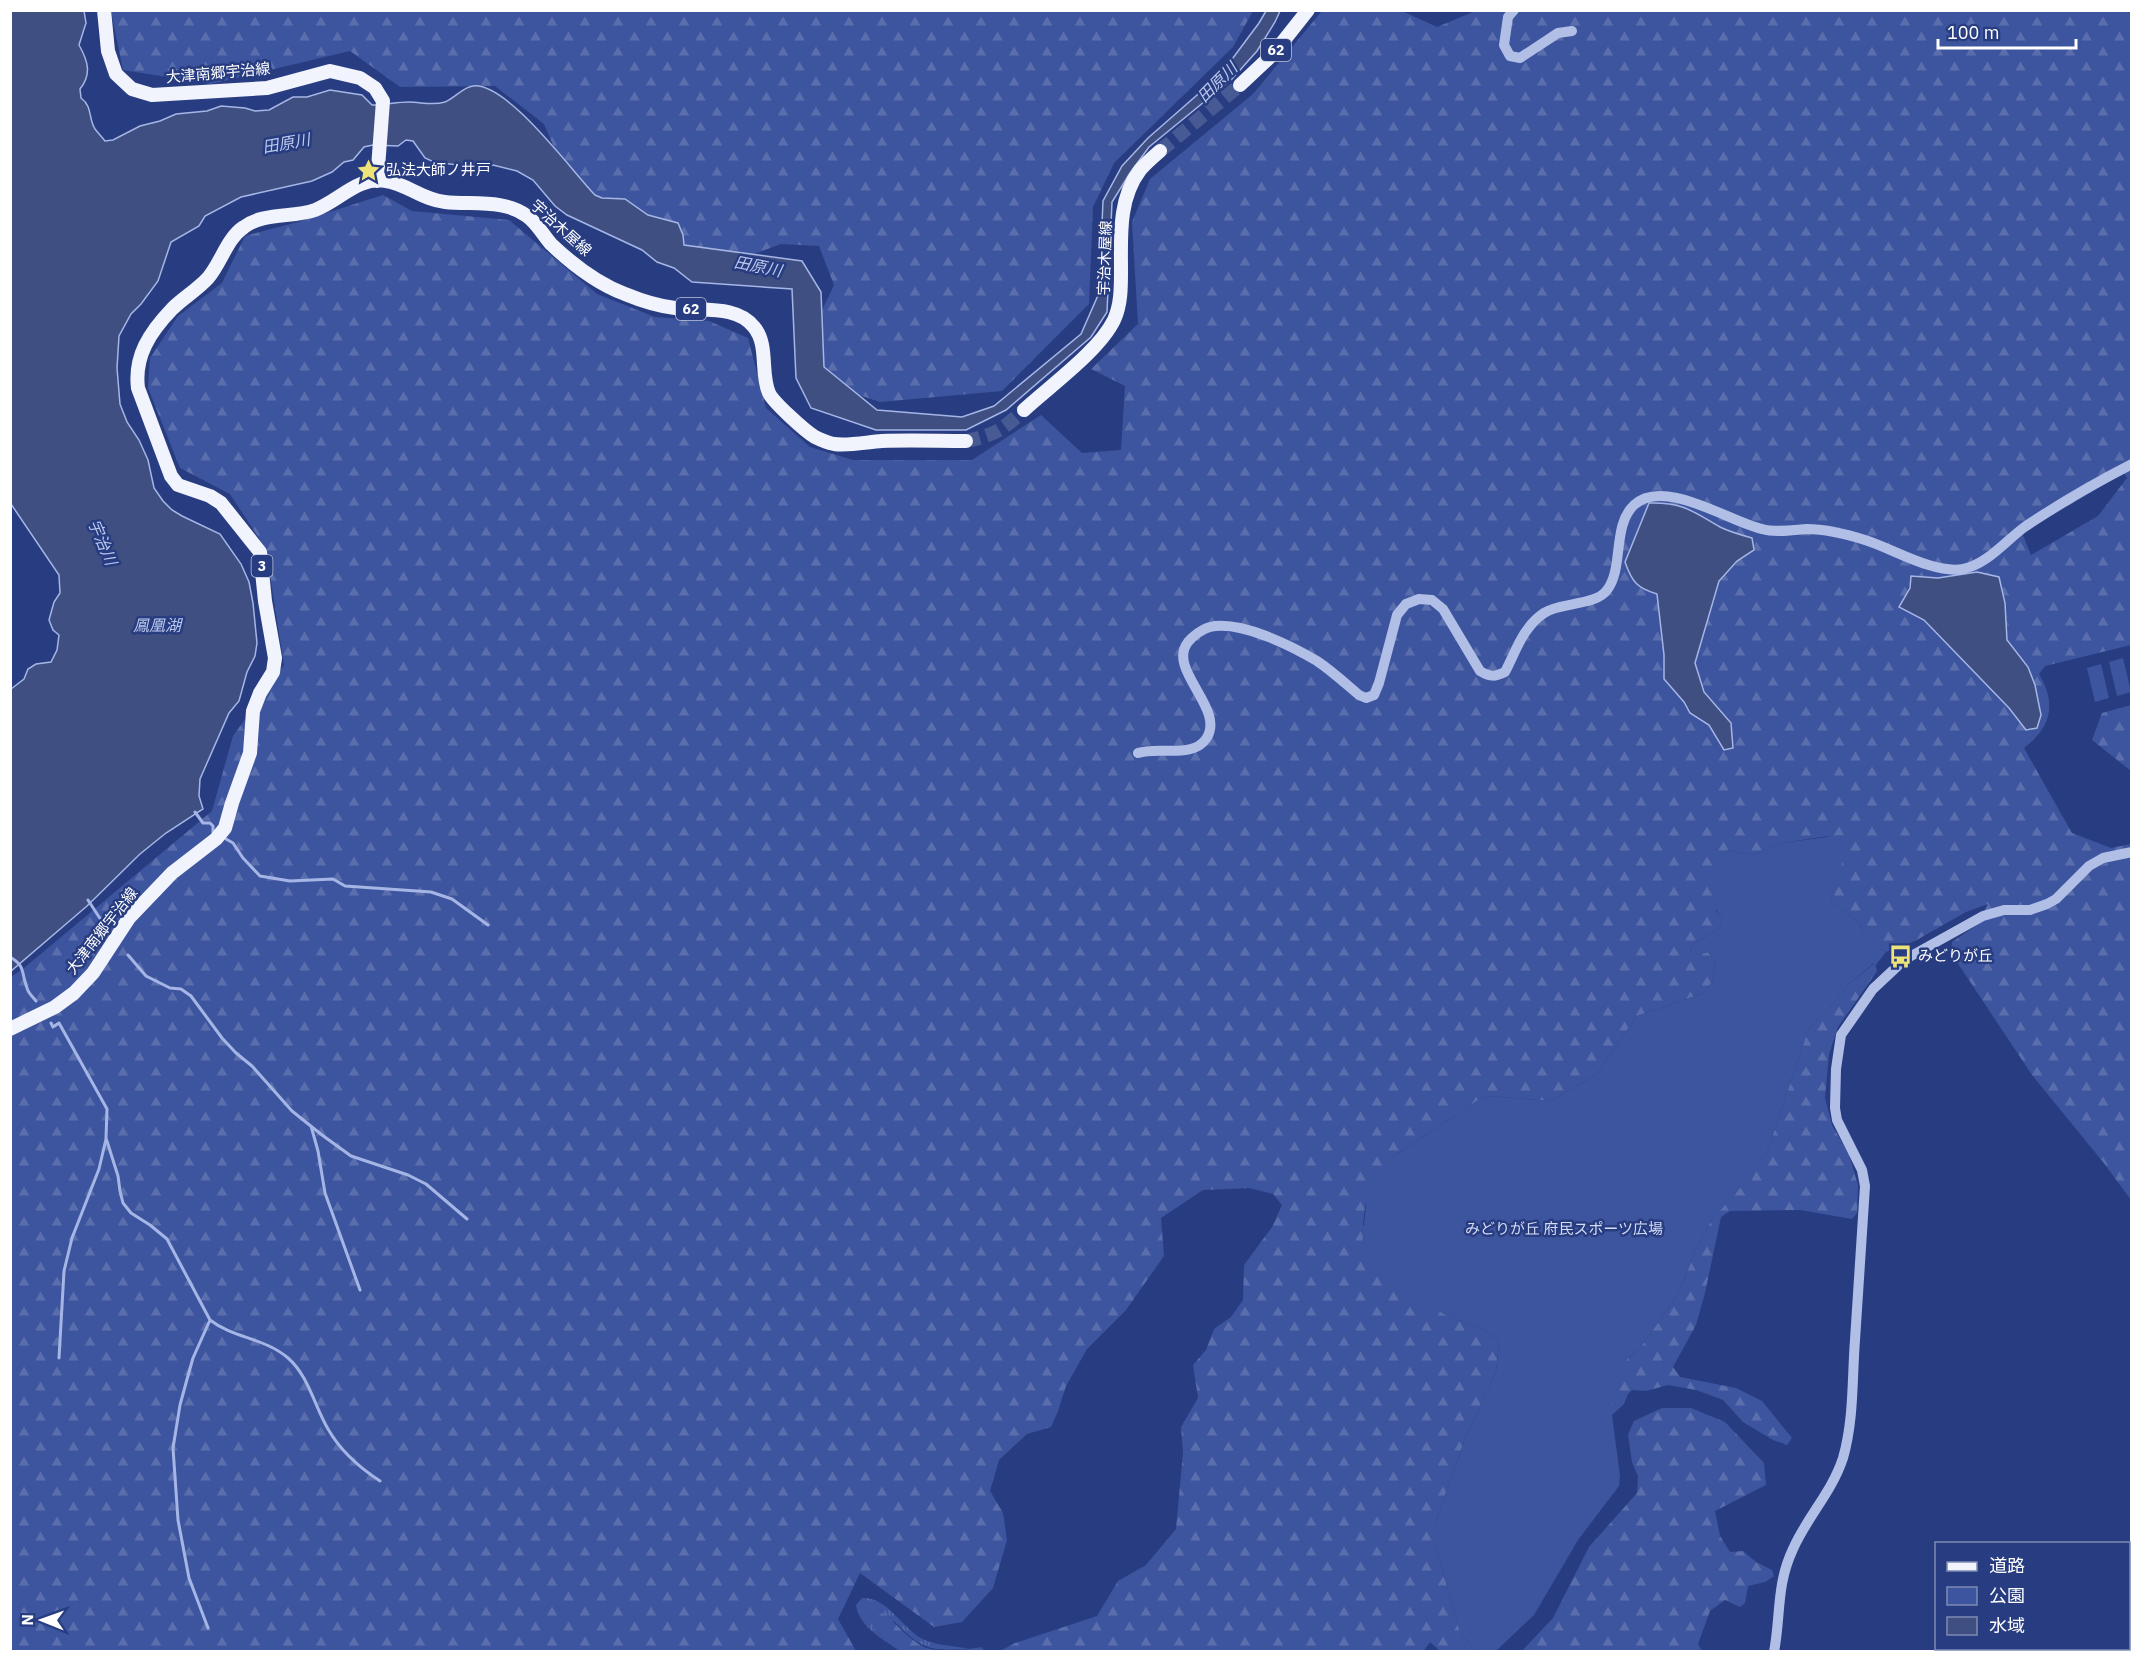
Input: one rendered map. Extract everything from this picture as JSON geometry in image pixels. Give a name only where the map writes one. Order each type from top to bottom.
[{"type":"main road","name":"大津南郷宇治線","points":[[10,1029],[55,1007],[74,993],[93,973],[129,918],[172,873],[216,839],[225,828],[250,753],[254,711],[260,693],[273,672],[275,658],[265,602],[260,552],[221,503],[210,496],[178,485],[171,476],[138,388],[136,373],[139,359],[148,339],[172,309],[202,285],[215,270],[231,241],[243,227],[265,218],[314,210],[358,184],[377,176],[383,101],[375,88],[360,78],[330,71],[267,88],[152,95],[132,89],[117,74],[108,51],[104,10]]},
{"type":"main road","name":"62","points":[[1240,86],[1274,53],[1308,10]]},
{"type":"main road","name":"宇治木屋線","points":[[1024,410],[1101,341],[1114,320],[1120,302],[1121,225],[1125,201],[1141,169],[1160,151]]},
{"type":"main road","name":"宇治木屋線","points":[[377,176],[437,201],[512,208],[528,217],[551,243],[582,269],[614,290],[651,305],[678,309],[714,310],[739,315],[755,327],[761,342],[769,395],[815,437],[834,444],[966,441]]},
{"type":"street","points":[[1514,10],[1508,17],[1504,45],[1510,56],[1520,58],[1558,33],[1572,31]]},
{"type":"street","points":[[1138,753],[1148,749],[1189,750],[1199,746],[1208,737],[1209,715],[1184,665],[1183,653],[1186,643],[1208,627],[1240,628],[1281,643],[1317,662],[1366,698],[1374,695],[1379,683],[1397,615],[1406,604],[1419,599],[1432,600],[1443,609],[1480,671],[1489,676],[1505,672],[1525,632],[1546,611],[1598,598],[1607,591],[1612,579],[1624,522],[1632,507],[1641,500],[1656,496],[1680,499],[1706,506],[1762,530],[1832,531],[1865,540],[1937,568],[1964,569],[1978,564],[2024,527],[2132,464]]},
{"type":"street","points":[[1774,1652],[1783,1574],[1805,1525],[1827,1494],[1836,1475],[1843,1456],[1851,1409],[1865,1186],[1862,1170],[1837,1120],[1836,1068],[1841,1035],[1847,1023],[1873,989],[1904,960],[1983,916],[2004,910],[2030,910],[2047,904],[2056,899],[2089,866],[2103,858],[2132,852]]},
{"type":"green space","points":[[1478,10],[1503,11],[1513,14],[1516,10],[2131,11],[2131,645],[2045,666],[2039,674],[2048,696],[2048,715],[2040,732],[2024,748],[2072,833],[2111,848],[2131,844],[2131,1200],[2032,1075],[1951,953],[1952,942],[1977,925],[1988,904],[1966,912],[1915,941],[1886,952],[1867,942],[1860,923],[1831,901],[1838,873],[1828,836],[1782,843],[1752,855],[1727,850],[1716,911],[1722,918],[1719,929],[1692,945],[1690,953],[1696,955],[1708,952],[1715,961],[1713,981],[1704,993],[1637,1016],[1596,1075],[1550,1101],[1491,1096],[1480,1099],[1391,1158],[1365,1206],[1363,1225],[1433,1306],[1444,1314],[1484,1330],[1499,1341],[1496,1372],[1465,1439],[1434,1526],[1434,1540],[1460,1632],[1475,1651],[1437,1651],[1438,1649],[1430,1642],[1423,1652],[1000,1651],[1015,1643],[1097,1616],[1118,1581],[1146,1565],[1176,1529],[1183,1453],[1181,1427],[1198,1398],[1193,1365],[1206,1350],[1214,1329],[1231,1317],[1243,1300],[1244,1265],[1272,1227],[1282,1205],[1273,1194],[1249,1188],[1203,1190],[1161,1218],[1164,1256],[1126,1310],[1087,1349],[1066,1386],[1051,1427],[1027,1434],[999,1460],[990,1491],[1003,1513],[1007,1540],[993,1588],[962,1622],[934,1627],[860,1573],[838,1619],[856,1651],[11,1652],[11,977],[212,811],[233,736],[284,665],[266,549],[230,494],[180,468],[148,388],[150,358],[178,316],[222,283],[245,236],[383,195],[412,211],[509,220],[597,294],[655,317],[709,321],[748,338],[766,408],[810,447],[853,460],[972,460],[1041,415],[1082,453],[1121,450],[1125,386],[1091,369],[1138,324],[1132,222],[1150,179],[1253,94],[1322,11],[1402,11],[1437,27]],"holes":[[[2124,473],[2127,478],[2098,516],[2031,555],[2022,533]],[[1977,572],[2005,603],[2007,640],[2028,667],[2026,730],[2009,708],[1924,620],[1900,607],[1911,576],[1938,578]]]},
{"type":"green space","points":[[111,11],[1253,11],[1233,47],[1114,163],[1093,207],[1089,304],[1002,391],[880,402],[832,386],[823,369],[815,345],[815,335],[821,314],[834,285],[819,246],[781,244],[722,266],[572,189],[544,124],[495,86],[400,87],[350,51],[211,84],[123,70]]},
{"type":"green space","points":[[2123,658],[2131,692],[2117,696],[2109,662]]},
{"type":"green space","points":[[2101,664],[2109,698],[2095,702],[2087,668]]},
{"type":"green space","points":[[2132,705],[2131,771],[2092,740],[2102,713]]},
{"type":"green space","name":"みどりが丘 府民スポーツ広場","points":[[1842,835],[1848,843],[1831,901],[1860,923],[1867,942],[1886,952],[1875,966],[1874,963],[1848,985],[1808,1030],[1766,1155],[1711,1221],[1695,1251],[1679,1293],[1640,1348],[1613,1371],[1612,1415],[1620,1476],[1619,1486],[1578,1540],[1534,1615],[1496,1651],[1475,1651],[1460,1632],[1434,1540],[1434,1526],[1465,1439],[1496,1372],[1499,1341],[1484,1330],[1444,1314],[1386,1280],[1361,1255],[1367,1195],[1391,1158],[1480,1099],[1491,1096],[1550,1101],[1596,1075],[1637,1016],[1704,993],[1713,981],[1715,961],[1708,952],[1690,954],[1692,945],[1719,929],[1722,918],[1714,903],[1714,894],[1717,876],[1727,850],[1752,855],[1782,843]]},
{"type":"green space","points":[[1875,963],[1877,971],[1838,1027],[1829,1054],[1825,1098],[1832,1125],[1849,1155],[1858,1185],[1857,1213],[1852,1219],[1800,1210],[1730,1211],[1721,1217],[1696,1325],[1673,1367],[1680,1377],[1736,1388],[1762,1401],[1792,1438],[1787,1445],[1773,1440],[1743,1422],[1723,1400],[1696,1390],[1668,1385],[1646,1391],[1632,1390],[1624,1404],[1612,1415],[1592,1381],[1625,1361],[1640,1348],[1679,1293],[1695,1251],[1711,1221],[1766,1155],[1808,1030],[1848,985]]},
{"type":"green space","points":[[1662,1408],[1691,1408],[1725,1422],[1764,1463],[1766,1485],[1715,1511],[1720,1536],[1730,1552],[1743,1551],[1756,1562],[1772,1570],[1774,1576],[1765,1582],[1748,1586],[1745,1603],[1740,1607],[1725,1600],[1710,1611],[1698,1644],[1702,1651],[1522,1651],[1553,1618],[1589,1547],[1637,1493],[1638,1476],[1632,1462],[1628,1435],[1634,1421]]},
{"type":"green space","points":[[2130,1553],[2131,1651],[2000,1651],[2130,1650]]},
{"type":"green space","points":[[862,1598],[885,1606],[912,1632],[925,1640],[969,1649],[944,1650],[927,1647],[912,1638],[894,1621],[874,1628],[891,1645],[864,1623],[856,1605]]},
{"type":"green space","points":[[883,1613],[924,1647],[960,1650],[981,1647],[985,1651],[900,1651],[874,1628],[875,1618]]},
{"type":"water","name":"鳳凰湖","points":[[11,11],[84,11],[86,23],[79,45],[85,57],[87,73],[80,89],[81,98],[89,109],[95,129],[105,141],[113,140],[140,126],[176,114],[207,111],[221,106],[255,111],[269,110],[293,97],[307,97],[330,90],[362,95],[372,105],[409,102],[440,103],[469,87],[487,89],[520,112],[555,148],[595,195],[602,198],[625,199],[648,215],[678,223],[684,245],[802,261],[821,292],[824,367],[877,410],[962,417],[994,406],[1081,334],[1099,293],[1103,201],[1122,166],[1148,138],[1221,74],[1266,11],[1280,11],[1257,51],[1232,79],[1149,147],[1112,202],[1107,312],[1091,337],[1006,410],[966,430],[876,430],[811,408],[796,378],[792,289],[692,282],[674,268],[657,262],[642,250],[567,215],[555,206],[533,180],[517,171],[493,165],[482,168],[434,162],[425,158],[413,141],[406,140],[398,146],[364,147],[353,160],[344,162],[332,172],[312,181],[241,197],[205,216],[199,226],[171,242],[158,281],[131,314],[119,336],[117,368],[120,404],[148,460],[154,488],[163,501],[182,516],[220,534],[241,564],[249,582],[253,603],[257,643],[255,656],[247,672],[239,701],[229,713],[200,779],[199,796],[203,809],[166,833],[140,854],[87,906],[11,971],[11,689],[24,679],[28,669],[36,664],[51,662],[57,650],[59,635],[53,630],[49,620],[54,602],[60,593],[59,575],[11,504]]},
{"type":"water","points":[[1649,503],[1679,506],[1724,529],[1752,538],[1754,550],[1737,561],[1719,581],[1695,663],[1704,692],[1731,723],[1733,748],[1724,750],[1709,725],[1690,713],[1684,702],[1664,679],[1664,655],[1657,594],[1636,583],[1625,562]]},
{"type":"water","points":[[1977,572],[1999,577],[2005,603],[2007,640],[2028,667],[2035,685],[2041,715],[2037,728],[2026,730],[2009,708],[1924,620],[1899,607],[1910,588],[1911,576],[1938,578]]},
{"type":"waterway","points":[[195,812],[203,823],[210,823],[213,826],[213,832]]},
{"type":"waterway","points":[[226,839],[233,843],[260,876],[290,881],[333,879],[345,886],[431,892],[452,899],[488,925]]},
{"type":"waterway","points":[[88,900],[101,920],[100,925],[110,934]]},
{"type":"waterway","points":[[128,955],[146,976],[170,988],[181,989],[191,996],[236,1053],[252,1066],[292,1111],[322,1135],[351,1156],[408,1175],[426,1184],[467,1219]]},
{"type":"waterway","points":[[10,957],[21,967],[29,993],[36,1001]]},
{"type":"waterway","points":[[51,1023],[53,1027],[59,1023],[107,1109],[106,1138],[118,1176],[123,1203],[131,1213],[167,1239],[210,1320],[229,1331],[279,1351],[295,1365],[338,1444],[351,1458],[380,1481]]},
{"type":"waterway","points":[[311,1126],[325,1193],[360,1290]]},
{"type":"waterway","points":[[59,1358],[64,1271],[72,1238],[99,1169],[106,1139]]},
{"type":"waterway","points":[[208,1628],[189,1578],[178,1520],[173,1448],[180,1405],[193,1358],[210,1320]]},
{"type":"tunnel","points":[[1160,151],[1240,85]]},
{"type":"tunnel","points":[[966,441],[998,431],[1024,410]]},
{"type":"place","name":"弘法大師ノ井戸","points":[[368,170]]},
{"type":"place","name":"みどりが丘","points":[[1900,956]]},
{"type":"water label","name":"田原川","points":[[1217,82]]},
{"type":"water label","name":"田原川","points":[[286,143]]},
{"type":"water label","name":"田原川","points":[[758,266]]},
{"type":"water label","name":"宇治川","points":[[103,542]]}]
